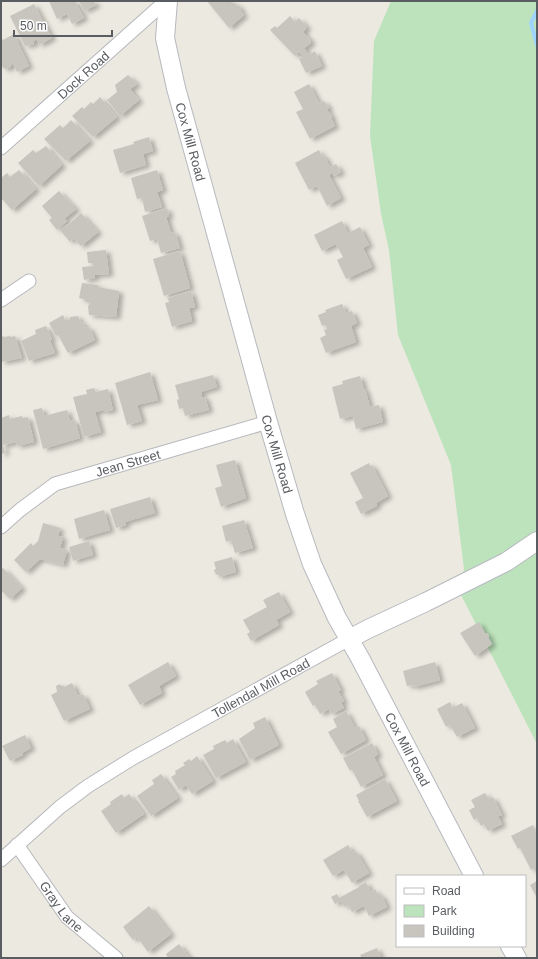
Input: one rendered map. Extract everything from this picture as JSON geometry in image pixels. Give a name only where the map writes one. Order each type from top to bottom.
[{"type":"street","name":"Dock Road","points":[[1,148],[167,1]]},
{"type":"street","name":"Cox Mill Road","points":[[167,1],[165,38],[176,88],[268,422],[295,514],[312,564],[337,618],[473,875]]},
{"type":"street","points":[[1,300],[29,281]]},
{"type":"street","name":"Jean Street","points":[[1,527],[20,510],[56,484],[268,422]]},
{"type":"street","name":"Tollendal Mill Road","points":[[1,860],[60,807],[88,786],[133,758],[368,629],[433,599],[506,562],[537,541]]},
{"type":"street","name":"Gray Lane","points":[[17,845],[67,917],[116,958]]},
{"type":"street","points":[[511,947],[517,958]]},
{"type":"green space","points":[[391,1],[537,1],[537,744],[458,589],[464,569],[451,465],[398,335],[389,250],[381,214],[370,136],[374,41]]},
{"type":"building","points":[[49,1],[75,1],[84,18],[72,24],[67,14],[57,19]]},
{"type":"building","points":[[79,1],[94,1],[96,5],[84,11]]},
{"type":"building","points":[[207,1],[233,2],[241,8],[240,10],[244,15],[229,28]]},
{"type":"building","points":[[34,4],[52,38],[39,45],[37,39],[34,41],[34,44],[25,46],[10,16]]},
{"type":"building","points":[[290,16],[295,22],[299,18],[307,27],[303,32],[311,41],[310,44],[304,48],[309,55],[315,51],[322,66],[306,73],[299,59],[302,55],[299,52],[295,56],[270,30],[275,26],[277,28]]},
{"type":"building","points":[[14,34],[29,66],[17,72],[13,63],[6,69],[3,68],[1,64],[1,37],[3,40]]},
{"type":"building","points":[[128,75],[137,84],[130,89],[139,100],[120,116],[107,100],[117,92],[115,85]]},
{"type":"building","points":[[309,84],[319,103],[323,101],[325,102],[329,108],[327,110],[332,116],[331,118],[335,126],[310,139],[296,112],[303,109],[294,92]]},
{"type":"building","points":[[100,97],[117,117],[93,137],[72,116],[82,107],[84,109],[91,102],[93,104]]},
{"type":"building","points":[[71,120],[90,141],[66,161],[44,139],[60,125],[63,128]]},
{"type":"building","points":[[149,137],[153,151],[143,154],[146,165],[120,173],[113,150],[134,144],[133,142]]},
{"type":"building","points":[[46,146],[62,165],[39,186],[18,163],[33,150],[36,153]]},
{"type":"building","points":[[319,150],[322,156],[324,155],[330,167],[336,164],[341,172],[334,176],[333,173],[329,175],[341,198],[327,206],[317,186],[309,190],[295,163]]},
{"type":"building","points":[[19,170],[36,189],[12,210],[1,198],[1,178],[7,173],[10,177]]},
{"type":"building","points":[[157,170],[163,190],[157,192],[162,207],[145,212],[142,198],[137,199],[131,178]]},
{"type":"building","points":[[59,191],[76,209],[64,219],[67,221],[57,230],[49,220],[52,218],[42,206]]},
{"type":"building","points":[[167,208],[169,216],[166,217],[171,233],[175,232],[180,248],[161,253],[157,239],[150,241],[142,216]]},
{"type":"building","points":[[81,213],[98,232],[81,246],[73,238],[70,242],[60,230]]},
{"type":"building","points":[[342,221],[348,233],[360,227],[369,245],[363,248],[372,267],[346,279],[337,260],[343,257],[336,244],[322,251],[314,235]]},
{"type":"building","points":[[106,250],[109,274],[95,275],[95,278],[84,280],[82,267],[93,266],[92,263],[88,263],[87,252]]},
{"type":"building","points":[[180,251],[190,288],[164,296],[153,259]]},
{"type":"building","points":[[82,283],[98,285],[98,287],[119,291],[116,317],[89,315],[88,306],[90,303],[79,298]]},
{"type":"building","points":[[191,291],[195,307],[189,308],[192,321],[172,327],[165,303],[169,302],[168,298]]},
{"type":"building","points":[[342,304],[346,313],[352,311],[357,323],[351,326],[356,342],[326,353],[320,338],[326,335],[324,330],[327,329],[326,325],[322,326],[318,315],[326,312],[325,310]]},
{"type":"building","points":[[63,315],[65,320],[68,319],[69,321],[70,317],[78,316],[81,323],[83,322],[86,328],[89,327],[95,340],[68,353],[49,323]]},
{"type":"building","points":[[46,326],[52,339],[50,340],[55,353],[29,361],[21,341],[36,334],[35,330]]},
{"type":"building","points":[[15,336],[22,358],[1,362],[1,337]]},
{"type":"building","points":[[150,372],[158,400],[137,405],[142,421],[127,425],[115,383]]},
{"type":"building","points":[[213,375],[217,387],[201,392],[202,397],[205,397],[209,410],[185,416],[183,408],[179,409],[177,400],[179,399],[175,385]]},
{"type":"building","points":[[360,376],[370,407],[379,405],[383,422],[356,429],[353,416],[340,419],[332,387],[343,384],[342,381]]},
{"type":"building","points":[[94,388],[96,392],[108,389],[113,410],[95,412],[101,432],[84,437],[73,397],[87,394],[86,390]]},
{"type":"building","points":[[42,408],[44,416],[67,410],[70,421],[75,420],[80,438],[43,449],[33,410]]},
{"type":"building","points":[[9,415],[10,419],[22,416],[23,418],[28,417],[34,442],[17,446],[16,442],[3,445],[5,453],[1,454],[1,418]]},
{"type":"building","points":[[235,460],[246,498],[221,507],[215,488],[222,486],[216,465]]},
{"type":"building","points":[[369,463],[370,466],[372,465],[388,496],[376,503],[377,506],[361,514],[355,502],[363,498],[350,473]]},
{"type":"building","points":[[150,497],[155,513],[125,522],[126,525],[116,528],[110,509]]},
{"type":"building","points":[[104,510],[110,530],[79,539],[74,519]]},
{"type":"building","points":[[244,520],[253,548],[235,553],[231,540],[226,542],[222,526]]},
{"type":"building","points":[[43,523],[60,528],[58,536],[63,537],[60,548],[67,550],[63,565],[40,559],[26,572],[14,560],[31,543],[33,546],[38,541]]},
{"type":"building","points":[[89,541],[93,555],[73,561],[69,547]]},
{"type":"building","points":[[232,557],[236,572],[219,577],[218,574],[216,575],[214,570],[216,569],[214,562]]},
{"type":"building","points":[[3,568],[22,588],[10,599],[3,592],[1,594],[1,570]]},
{"type":"building","points":[[279,592],[290,612],[276,620],[279,625],[251,641],[247,634],[250,632],[243,620],[267,607],[263,600]]},
{"type":"building","points":[[479,622],[485,633],[489,636],[492,644],[475,656],[460,633]]},
{"type":"building","points":[[168,662],[176,676],[159,686],[162,693],[140,705],[128,685]]},
{"type":"building","points":[[435,662],[440,680],[414,687],[413,685],[407,686],[403,671]]},
{"type":"building","points":[[332,673],[341,690],[338,691],[344,701],[341,702],[344,708],[331,714],[329,709],[320,714],[315,705],[313,706],[305,692],[318,684],[316,681]]},
{"type":"building","points":[[72,683],[78,696],[83,694],[90,709],[64,721],[51,695],[57,692],[56,686],[60,684],[64,687]]},
{"type":"building","points":[[450,702],[452,708],[462,703],[475,728],[457,737],[450,725],[446,727],[437,709]]},
{"type":"building","points":[[346,711],[355,728],[359,726],[366,740],[341,754],[328,732],[337,727],[333,719]]},
{"type":"building","points":[[265,717],[279,745],[250,760],[239,739],[255,728],[253,723]]},
{"type":"building","points":[[25,735],[31,748],[22,753],[23,755],[10,761],[2,746]]},
{"type":"building","points":[[233,739],[246,762],[216,778],[203,755],[214,749],[213,746],[225,740],[227,743]]},
{"type":"building","points":[[372,743],[378,754],[374,757],[383,775],[361,787],[352,770],[350,771],[343,758]]},
{"type":"building","points":[[197,756],[213,781],[192,794],[186,785],[179,790],[171,777],[176,774],[175,771],[185,765],[183,763],[189,759],[191,761]]},
{"type":"building","points":[[161,774],[178,798],[151,816],[137,796],[154,784],[152,780]]},
{"type":"building","points":[[385,779],[397,801],[367,817],[356,795]]},
{"type":"building","points":[[485,793],[489,799],[493,797],[502,815],[498,816],[502,824],[488,831],[484,824],[481,826],[477,818],[474,820],[469,810],[475,807],[471,800]]},
{"type":"building","points":[[122,794],[124,798],[129,794],[144,814],[116,833],[101,811],[111,804],[110,802]]},
{"type":"building","points":[[533,825],[537,834],[537,867],[531,870],[520,848],[518,849],[511,836]]},
{"type":"building","points":[[348,845],[353,853],[356,851],[369,873],[352,883],[344,870],[333,876],[323,860]]},
{"type":"building","points":[[537,881],[537,898],[530,885]]},
{"type":"building","points":[[366,882],[371,892],[375,889],[379,896],[381,894],[387,907],[369,916],[364,906],[352,912],[348,905],[344,907],[341,901],[335,904],[331,897],[337,894],[339,898]]},
{"type":"building","points":[[149,906],[171,934],[148,952],[137,937],[133,940],[123,927]]},
{"type":"building","points":[[179,944],[190,958],[168,958],[166,954]]},
{"type":"building","points":[[377,948],[381,958],[362,958],[360,955]]},
{"type":"waterway","points":[[537,11],[531,23],[537,45]]}]
